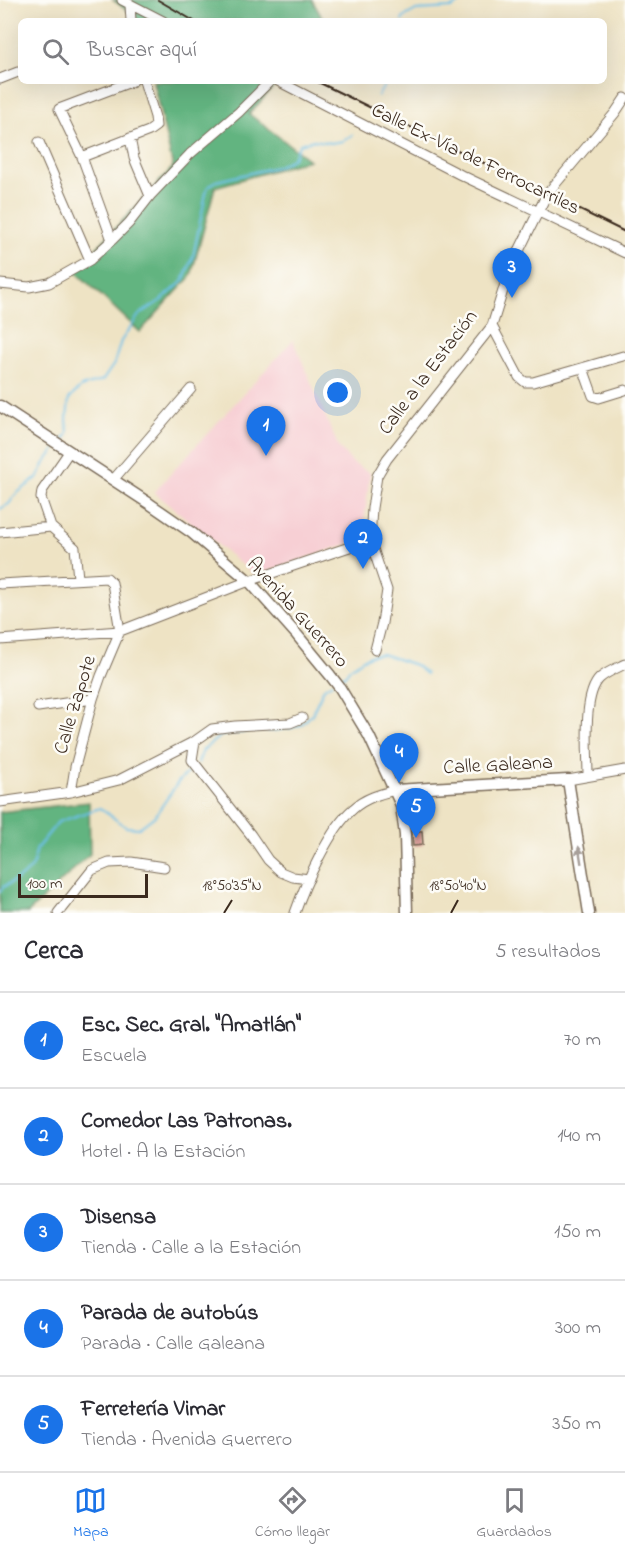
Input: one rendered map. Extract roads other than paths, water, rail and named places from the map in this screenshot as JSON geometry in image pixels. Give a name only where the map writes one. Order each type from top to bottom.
[{"type":"main road","name":"Avenida Guerrero","points":[[0,406],[192,533],[249,580],[340,688],[369,736],[401,805],[405,835],[407,913]]},
{"type":"main road","name":"Calle Galeana","points":[[395,790],[568,780]]},
{"type":"main road","points":[[568,780],[589,913]]},
{"type":"street","points":[[126,2],[130,18]]},
{"type":"street","points":[[126,2],[157,18]]},
{"type":"street","points":[[0,79],[18,72]]},
{"type":"street","points":[[112,240],[82,157],[59,109],[125,84]]},
{"type":"street","points":[[82,157],[149,131],[156,126],[145,84]]},
{"type":"street","points":[[0,284],[29,287],[49,282],[90,260],[129,223],[150,196],[190,154],[239,112],[267,84]]},
{"type":"street","name":"Calle Ex-Vía de Ferrocarriles","points":[[284,84],[461,175],[625,254]]},
{"type":"street","name":"Calle a la Estación","points":[[370,540],[377,476],[382,467],[492,326],[509,271],[547,194],[625,98]]},
{"type":"street","points":[[130,138],[134,158],[150,196]]},
{"type":"street","points":[[39,142],[90,260]]},
{"type":"street","points":[[492,326],[519,377],[525,381],[533,382],[623,356]]},
{"type":"street","points":[[583,368],[593,396],[599,398],[625,390]]},
{"type":"street","points":[[113,480],[192,389]]},
{"type":"street","points":[[67,450],[42,491],[41,498],[51,526],[75,548],[78,578]]},
{"type":"street","points":[[0,532],[51,526]]},
{"type":"street","points":[[0,640],[120,631],[249,580],[370,540],[387,590],[375,650]]},
{"type":"street","points":[[0,584],[107,578],[112,584],[120,631]]},
{"type":"street","name":"Calle Zapote","points":[[71,792],[75,767],[93,699],[120,631]]},
{"type":"street","points":[[588,776],[587,732],[592,690],[599,678],[625,664]]},
{"type":"street","points":[[38,707],[93,699]]},
{"type":"street","points":[[0,802],[71,792],[119,780],[195,741],[212,729],[290,723],[302,718]]},
{"type":"street","points":[[195,741],[192,760],[268,860],[281,872],[293,877],[309,879]]},
{"type":"street","name":"Calle Galeana","points":[[568,780],[625,770]]},
{"type":"street","name":"Calle Galeana","points":[[295,913],[330,838],[353,808],[373,796],[395,790]]},
{"type":"street","points":[[58,913],[92,870],[109,863],[131,862],[164,867]]},
{"type":"waterway","points":[[404,18],[416,10],[452,8],[465,0]]},
{"type":"waterway","points":[[378,96],[385,84]]},
{"type":"waterway","points":[[61,443],[68,434],[69,399],[81,387],[103,380],[114,364],[121,341],[139,315],[163,299],[183,281],[193,257],[207,188],[216,181],[276,167],[292,159],[300,144],[314,140],[331,143],[343,141],[352,135]]},
{"type":"waterway","points":[[0,509],[9,504],[16,494],[37,478],[57,447]]},
{"type":"waterway","points":[[339,678],[363,659],[382,654],[415,665],[426,674]]},
{"type":"waterway","points":[[198,763],[203,750],[220,736],[250,731],[271,731],[301,725],[312,714],[324,688],[332,683]]},
{"type":"waterway","points":[[0,892],[3,887],[32,868],[37,848],[58,822],[100,808],[126,827],[139,828],[155,816],[179,781],[194,767]]},
{"type":"railway","points":[[158,0],[189,18]]},
{"type":"railway","points":[[322,84],[625,232]]},
{"type":"place","name":"Disensa","points":[[512,298]]},
{"type":"place","name":"Esc. Sec. Gral. \"Amatlán\"","points":[[266,456]]},
{"type":"place","name":"Comedor Las Patronas.","points":[[363,569]]},
{"type":"place","name":"Parada de autobús","points":[[399,783]]},
{"type":"place","name":"Ferretería Vimar","points":[[416,838]]}]
